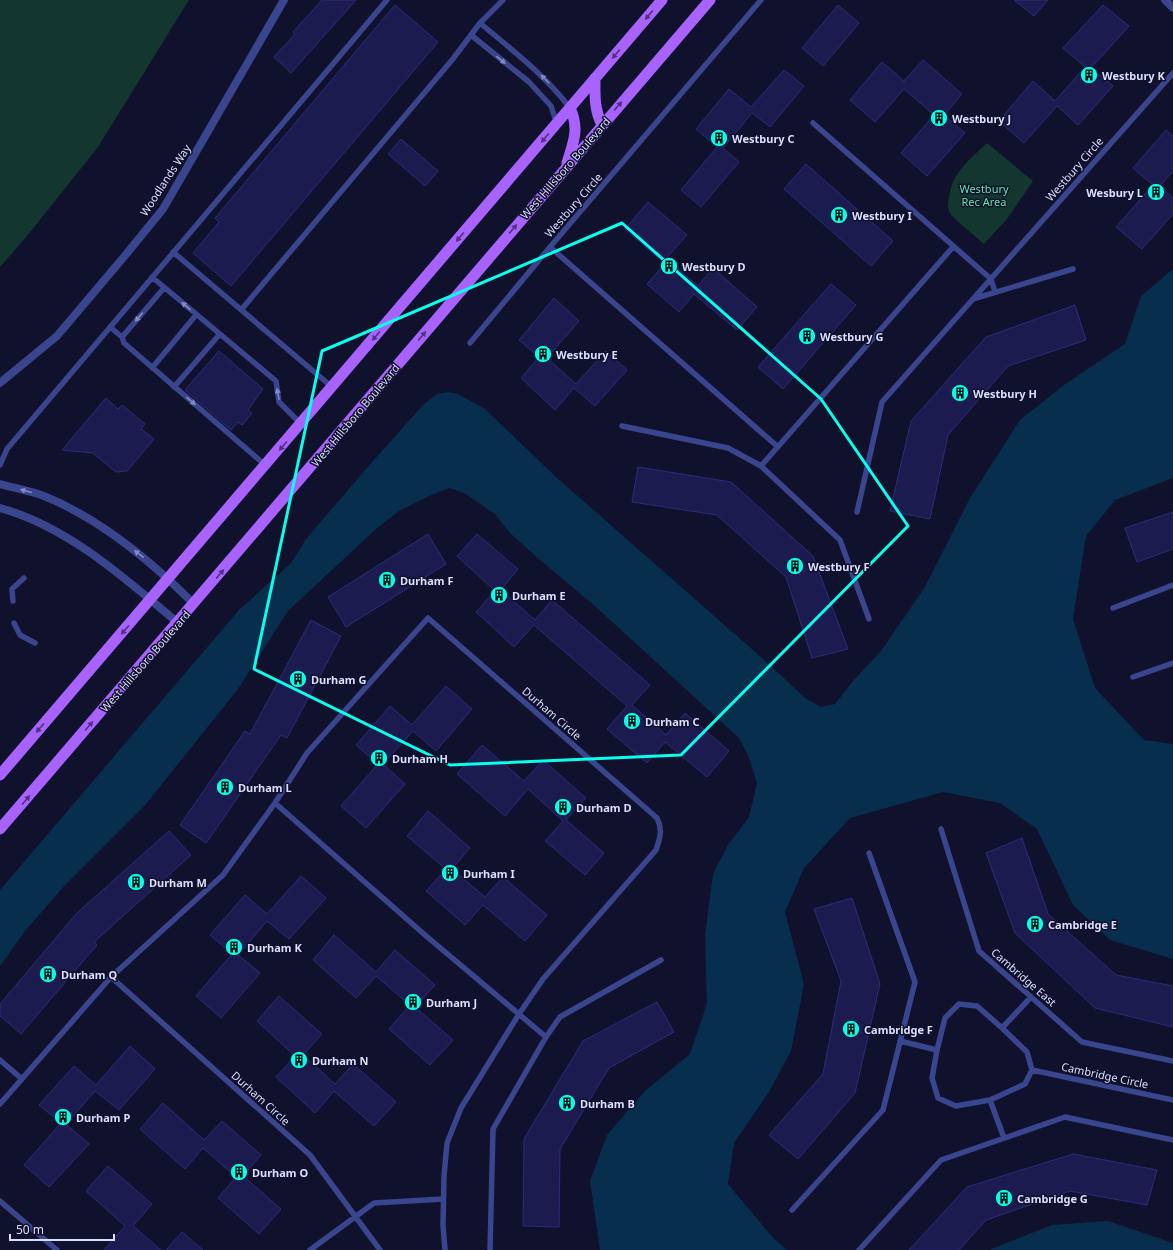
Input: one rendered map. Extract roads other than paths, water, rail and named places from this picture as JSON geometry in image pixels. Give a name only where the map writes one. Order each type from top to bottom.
[{"type":"main road","points":[[0,775],[170,579],[662,0]]},
{"type":"main road","name":"West Hillsboro Boulevard","points":[[0,829],[710,0]]},
{"type":"main road","points":[[595,78],[594,104],[602,125]]},
{"type":"main road","points":[[566,167],[576,130],[574,118],[570,108]]},
{"type":"street","name":"Woodlands Way","points":[[0,383],[57,336],[163,209],[284,0]]},
{"type":"street","points":[[1165,0],[1173,8]]},
{"type":"street","points":[[0,484],[44,496],[77,512],[109,532],[170,579],[194,604]]},
{"type":"street","points":[[0,508],[21,514],[96,556],[178,623]]},
{"type":"lane","points":[[0,465],[7,449],[386,0]]},
{"type":"lane","points":[[241,310],[448,65],[480,23],[503,0]]},
{"type":"lane","name":"Westbury Circle","points":[[761,0],[550,247],[778,447]]},
{"type":"lane","points":[[480,23],[538,72],[557,91],[570,108]]},
{"type":"lane","points":[[471,36],[529,82],[551,106],[557,124]]},
{"type":"lane","name":"Westbury Circle","points":[[973,299],[1173,73]]},
{"type":"lane","points":[[813,123],[991,279],[995,292]]},
{"type":"lane","points":[[761,466],[953,246]]},
{"type":"lane","points":[[470,343],[550,247]]},
{"type":"lane","points":[[173,252],[332,387]]},
{"type":"lane","points":[[857,512],[882,402],[973,299],[1073,269]]},
{"type":"lane","points":[[152,278],[276,381],[279,402],[301,424]]},
{"type":"lane","points":[[122,337],[164,288]]},
{"type":"lane","points":[[152,368],[196,315]]},
{"type":"lane","points":[[110,327],[122,337],[124,343],[152,368],[266,466]]},
{"type":"lane","points":[[174,387],[219,334]]},
{"type":"lane","points":[[622,426],[728,448],[761,466],[840,540],[869,619]]},
{"type":"lane","points":[[13,601],[12,589],[24,578]]},
{"type":"lane","points":[[1113,608],[1173,585]]},
{"type":"lane","name":"Durham Circle","points":[[0,1104],[111,977],[223,875],[275,802],[307,753],[428,618],[657,818],[660,825],[661,836],[656,850],[543,979],[518,1014],[461,1108],[447,1143],[443,1199],[445,1250]]},
{"type":"lane","points":[[14,623],[20,635],[35,643]]},
{"type":"lane","points":[[1133,677],[1173,663]]},
{"type":"lane","points":[[275,802],[424,934],[546,1037]]},
{"type":"lane","name":"Cambridge East","points":[[941,829],[979,951],[1082,1042],[1173,1061]]},
{"type":"lane","points":[[792,1210],[883,1110],[915,982],[869,853]]},
{"type":"lane","points":[[490,1250],[493,1129],[546,1037],[560,1017],[661,960]]},
{"type":"lane","name":"Durham Circle","points":[[111,977],[310,1155],[380,1250]]},
{"type":"lane","points":[[1002,1028],[1031,996]]},
{"type":"lane","points":[[959,1004],[977,1006],[1002,1028],[1027,1052],[1032,1070],[1025,1084],[990,1100],[956,1106],[938,1098],[932,1078],[945,1018],[959,1004]]},
{"type":"lane","points":[[900,1041],[937,1050]]},
{"type":"lane","points":[[0,1060],[22,1079]]},
{"type":"lane","name":"Cambridge Circle","points":[[1032,1070],[1173,1100]]},
{"type":"lane","points":[[990,1100],[1004,1138]]},
{"type":"lane","points":[[859,1250],[941,1160],[1066,1117],[1173,1140]]},
{"type":"lane","points":[[310,1250],[374,1203],[443,1199]]},
{"type":"lane","points":[[0,1201],[57,1250]]},
{"type":"water","points":[[1173,269],[1173,478],[1115,500],[1086,536],[1073,619],[1095,688],[1144,740],[1173,744],[1173,959],[1110,940],[1073,905],[1037,829],[1000,803],[943,792],[850,818],[804,868],[785,912],[804,984],[791,1051],[769,1092],[734,1143],[728,1184],[774,1239],[787,1250],[600,1250],[590,1181],[607,1135],[645,1091],[690,1054],[707,1004],[705,935],[713,874],[728,845],[749,817],[757,783],[748,755],[739,738],[596,607],[510,533],[495,514],[464,493],[449,488],[399,511],[376,529],[288,611],[238,689],[146,804],[66,884],[25,931],[0,966],[0,890],[239,610],[291,563],[306,539],[373,461],[423,405],[437,394],[448,392],[458,394],[485,409],[556,477],[771,666],[805,698],[821,707],[835,704],[853,681],[881,651],[925,587],[970,498],[1020,420],[1064,385],[1125,344],[1141,296]]},
{"type":"water","points":[[1108,1221],[1173,1243],[1173,1250],[989,1250],[1052,1225]]},
{"type":"place","name":"Westbury K","points":[[1089,75]]},
{"type":"place","name":"Westbury J","points":[[939,118]]},
{"type":"place","name":"Westbury C","points":[[719,138]]},
{"type":"place","name":"Wesbury L","points":[[1156,192]]},
{"type":"place","name":"Westbury I","points":[[839,215]]},
{"type":"place","name":"Westbury D","points":[[669,266]]},
{"type":"place","name":"Westbury G","points":[[807,336]]},
{"type":"place","name":"Westbury E","points":[[543,354]]},
{"type":"place","name":"Westbury H","points":[[960,393]]},
{"type":"place","name":"Westbury F","points":[[795,566]]},
{"type":"place","name":"Durham F","points":[[387,580]]},
{"type":"place","name":"Durham E","points":[[499,595]]},
{"type":"place","name":"Durham G","points":[[298,679]]},
{"type":"place","name":"Durham C","points":[[632,721]]},
{"type":"place","name":"Durham H","points":[[379,758]]},
{"type":"place","name":"Durham L","points":[[225,787]]},
{"type":"place","name":"Durham D","points":[[563,807]]},
{"type":"place","name":"Durham I","points":[[450,873]]},
{"type":"place","name":"Durham M","points":[[136,882]]},
{"type":"place","name":"Cambridge E","points":[[1035,924]]},
{"type":"place","name":"Durham K","points":[[234,947]]},
{"type":"place","name":"Durham Q","points":[[48,974]]},
{"type":"place","name":"Durham J","points":[[413,1002]]},
{"type":"place","name":"Cambridge F","points":[[851,1029]]},
{"type":"place","name":"Durham N","points":[[299,1060]]},
{"type":"place","name":"Durham B","points":[[567,1103]]},
{"type":"place","name":"Durham P","points":[[63,1117]]},
{"type":"place","name":"Durham O","points":[[239,1172]]},
{"type":"place","name":"Cambridge G","points":[[1004,1198]]},
{"type":"park label","name":"Westbury Rec Area","points":[[984,194]]}]
